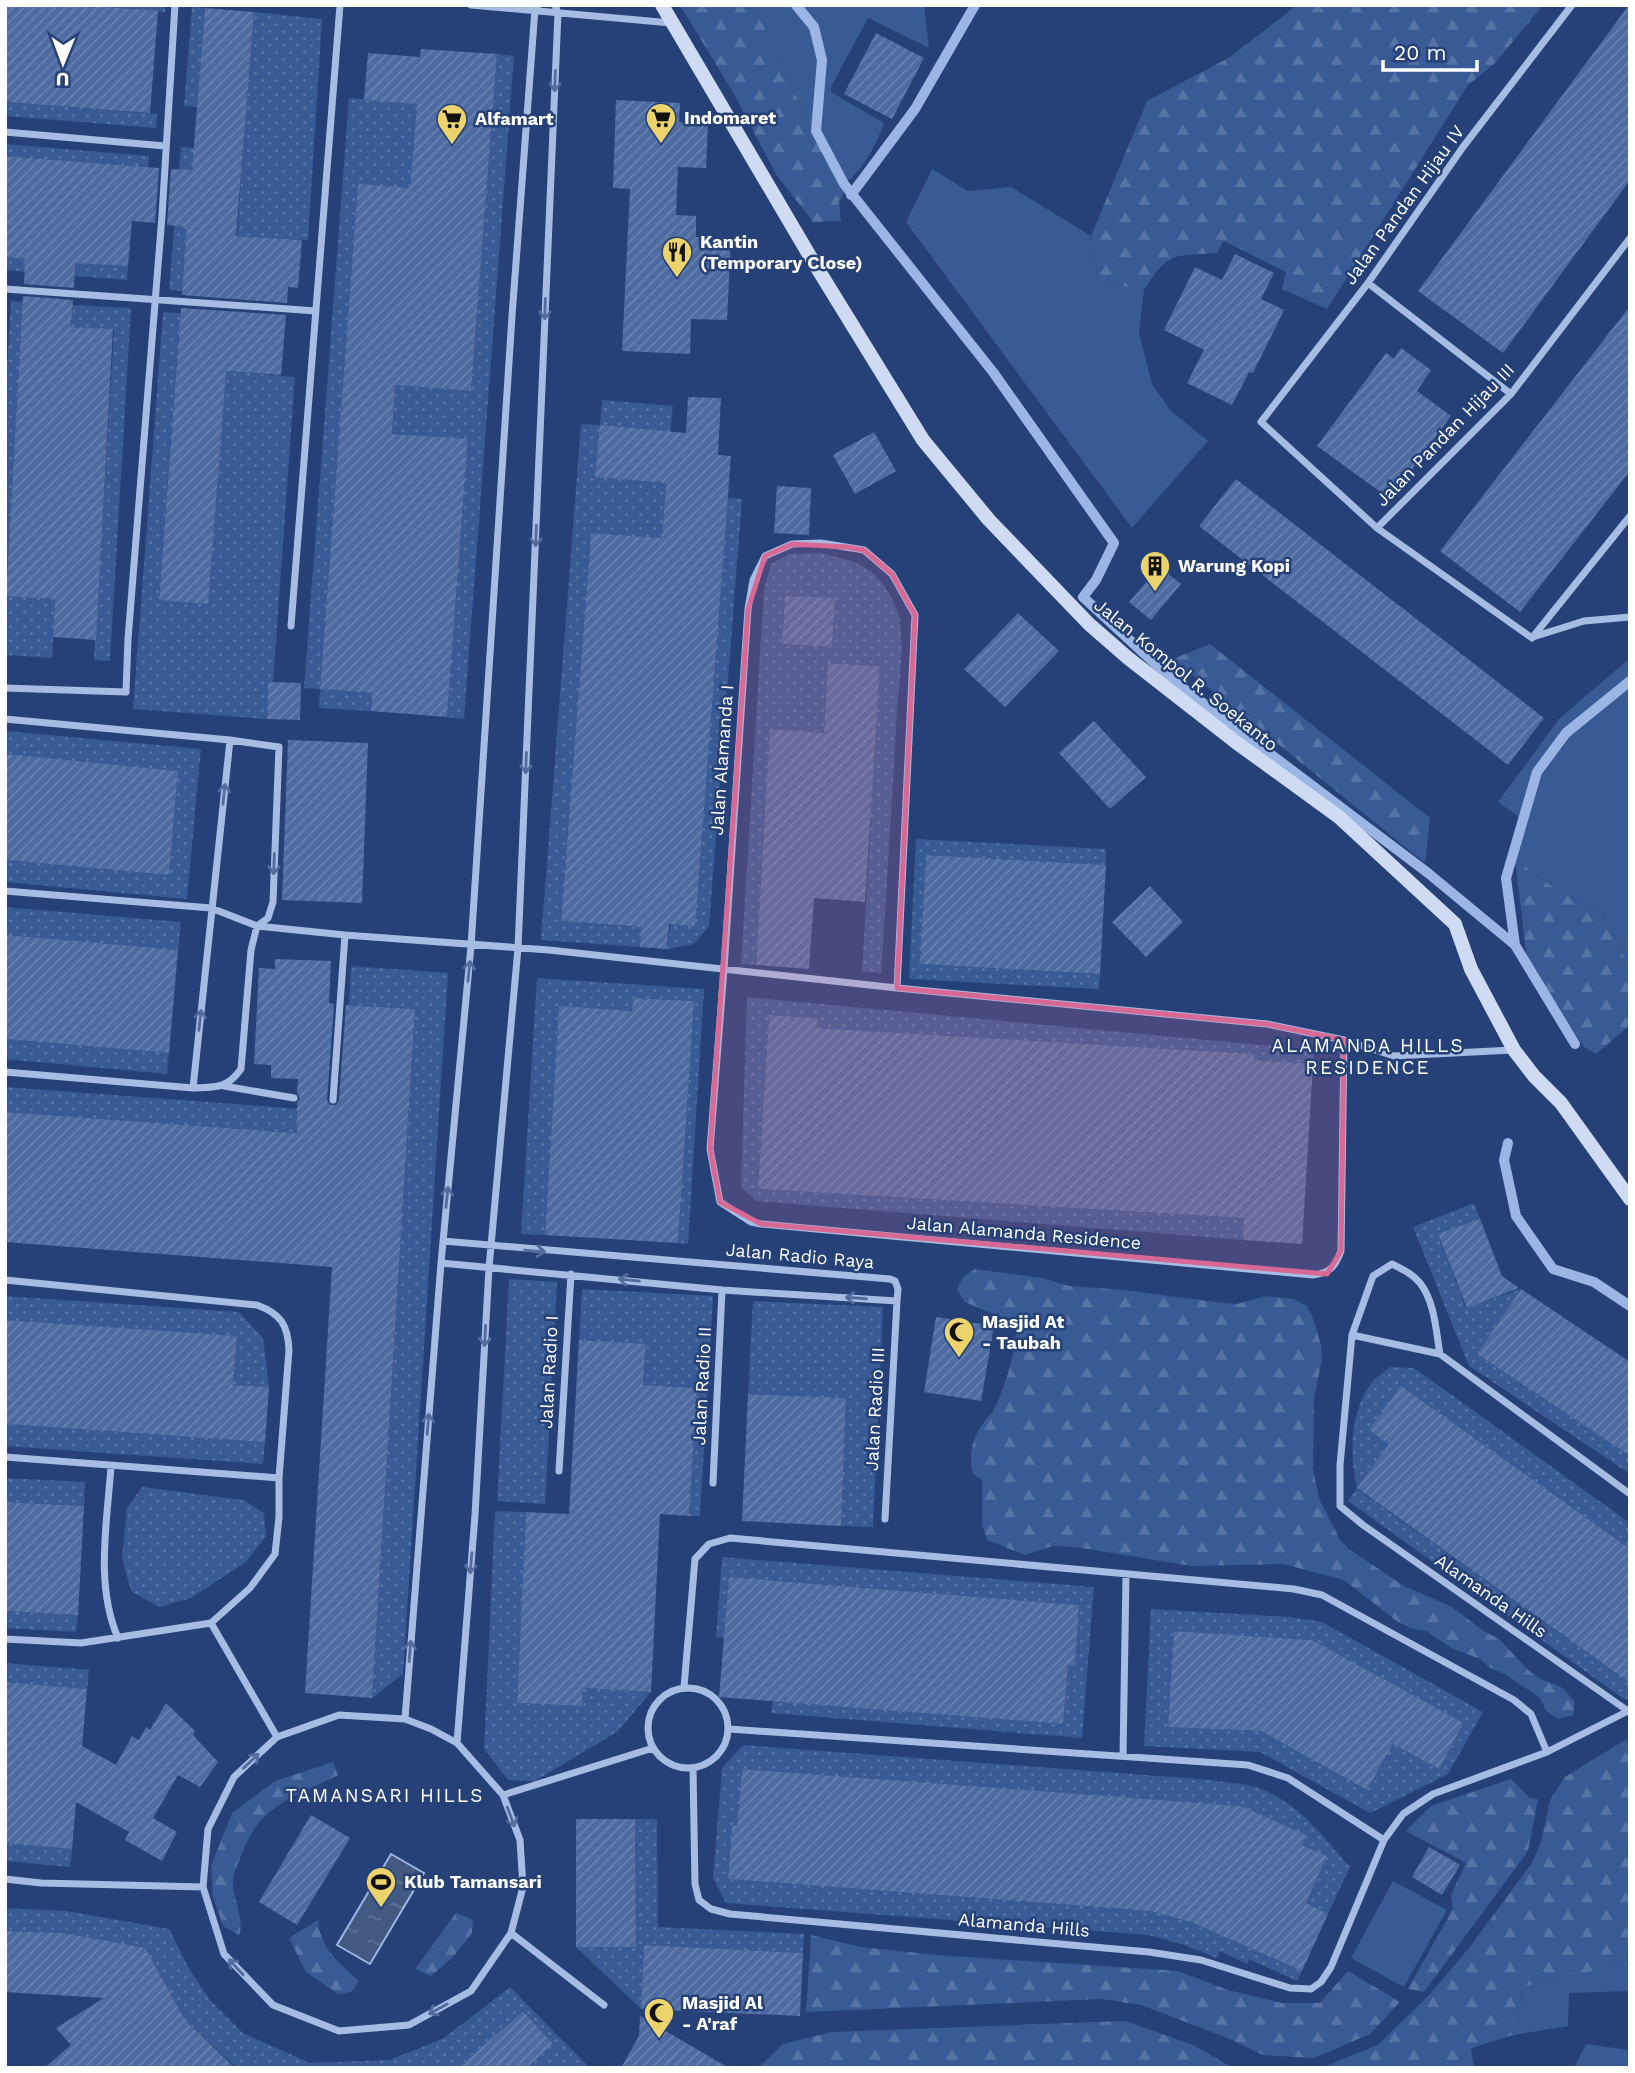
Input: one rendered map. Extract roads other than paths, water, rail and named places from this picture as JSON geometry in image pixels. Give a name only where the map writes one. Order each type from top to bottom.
[{"type":"main road","name":"Jalan Kompol R. Soekanto","points":[[662,5],[811,258],[923,440],[989,520],[1088,624],[1237,743],[1339,817],[1455,924],[1472,969],[1514,1050],[1534,1076],[1562,1103],[1630,1199]]},
{"type":"street","points":[[5,688],[126,692],[175,5]]},
{"type":"street","points":[[291,626],[340,5]]},
{"type":"street","points":[[471,5],[536,7],[671,23]]},
{"type":"street","name":"Jalan Pandan Hijau IV","points":[[1261,422],[1368,283],[1463,148],[1572,5]]},
{"type":"street","points":[[405,1719],[441,1263],[471,946],[512,316],[536,7]]},
{"type":"street","points":[[457,1743],[475,1515],[489,1268],[518,948],[557,9]]},
{"type":"street","points":[[5,132],[165,146]]},
{"type":"street","name":"Jalan Pandan Hijau III","points":[[1261,422],[1377,528],[1511,394],[1630,238]]},
{"type":"street","points":[[1368,283],[1511,394]]},
{"type":"street","points":[[5,289],[316,311]]},
{"type":"street","points":[[1532,638],[1630,516]]},
{"type":"street","points":[[1377,528],[1532,638]]},
{"type":"street","name":"Jalan Alamanda I","points":[[724,969],[748,609],[753,580],[765,556],[792,544],[821,543],[864,550],[892,574],[915,615],[897,988]]},
{"type":"street","points":[[1532,638],[1584,621],[1630,617]]},
{"type":"street","points":[[5,719],[279,747],[273,902],[268,918],[257,926],[251,950],[241,1069],[235,1079],[223,1086]]},
{"type":"street","points":[[193,1088],[230,740]]},
{"type":"street","points":[[5,891],[211,908],[257,926],[471,946],[549,950],[897,988],[1267,1024],[1344,1040],[1394,1056],[1514,1050]]},
{"type":"street","points":[[334,1100],[345,935]]},
{"type":"street","name":"Jalan Alamanda Residence","points":[[724,969],[710,1149],[720,1202],[751,1222],[761,1224],[1313,1275],[1327,1273],[1335,1266],[1340,1251],[1344,1040]]},
{"type":"street","points":[[5,1072],[193,1088],[223,1086],[294,1098]]},
{"type":"street","name":"Jalan Radio Raya","points":[[441,1263],[722,1290],[897,1301],[897,1284],[890,1279],[443,1241]]},
{"type":"street","name":"Alamanda Hills","points":[[693,1768],[695,1884],[699,1900],[711,1909],[744,1915],[1149,1952],[1201,1960],[1290,1988],[1311,1989],[1321,1982],[1331,1967],[1384,1840],[1403,1814],[1433,1794],[1546,1752],[1629,1710],[1363,1525],[1340,1506],[1340,1465],[1352,1335],[1373,1276],[1392,1264],[1409,1273],[1421,1284],[1433,1312],[1440,1354]]},
{"type":"street","name":"Jalan Radio I","points":[[559,1471],[570,1274]]},
{"type":"street","points":[[5,1280],[257,1305],[272,1310],[281,1320],[288,1333],[289,1350],[275,1554],[250,1588],[211,1623],[81,1643],[5,1639]]},
{"type":"street","name":"Jalan Radio II","points":[[713,1483],[722,1290]]},
{"type":"street","name":"Jalan Radio III","points":[[885,1519],[897,1301]]},
{"type":"street","points":[[1352,1335],[1440,1354],[1630,1494]]},
{"type":"street","points":[[5,1457],[279,1478]]},
{"type":"street","points":[[111,1467],[105,1593],[108,1616],[118,1638]]},
{"type":"street","points":[[684,1688],[695,1559],[709,1544],[730,1538],[1294,1589],[1322,1595],[1514,1700],[1531,1714],[1546,1752]]},
{"type":"street","points":[[1123,1756],[1126,1575]]},
{"type":"street","points":[[211,1623],[277,1737]]},
{"type":"street","points":[[684,1688],[706,1692],[723,1707],[729,1729],[723,1749],[708,1763],[693,1768],[677,1767],[663,1760],[653,1748],[648,1733],[648,1717],[656,1703],[668,1692],[684,1688]]},
{"type":"street","points":[[339,1715],[405,1719],[457,1743],[503,1795],[520,1840],[523,1886],[511,1933],[471,1990],[409,2025],[338,2031],[273,2005],[224,1954],[203,1887],[208,1829],[234,1777],[277,1737],[339,1715]]},
{"type":"street","points":[[729,1729],[1248,1765],[1288,1779],[1384,1840]]},
{"type":"street","points":[[503,1795],[653,1748]]},
{"type":"street","points":[[5,1879],[41,1883],[203,1887]]},
{"type":"street","points":[[511,1933],[604,2005]]},
{"type":"water","name":"Klub Tamansari","points":[[391,1854],[424,1873],[370,1964],[337,1945]]},
{"type":"waterway","points":[[796,5],[814,27],[822,60],[816,131],[844,184],[993,372],[1114,543],[1096,580],[1083,597],[1175,682],[1428,873],[1515,945]]},
{"type":"waterway","points":[[851,195],[915,109],[975,5]]},
{"type":"waterway","points":[[1575,1044],[1515,945],[1506,878],[1537,772],[1566,733],[1630,681]]},
{"type":"waterway","points":[[1508,1143],[1504,1160],[1516,1216],[1553,1269],[1594,1282],[1630,1306]]},
{"type":"place","name":"Indomaret","points":[[661,145]]},
{"type":"place","name":"Alfamart","points":[[452,146]]},
{"type":"place","name":"Kantin (Temporary Close)","points":[[677,279]]},
{"type":"place","name":"Warung Kopi","points":[[1155,593]]},
{"type":"place","name":"Masjid At - Taubah","points":[[959,1359]]},
{"type":"place","name":"Klub Tamansari","points":[[381,1909]]},
{"type":"place","name":"Masjid Al - A'raf","points":[[659,2040]]},
{"type":"district","name":"ALAMANDA HILLS RESIDENCE","points":[[1368,1056]]},
{"type":"district","name":"TAMANSARI HILLS","points":[[385,1795]]}]
